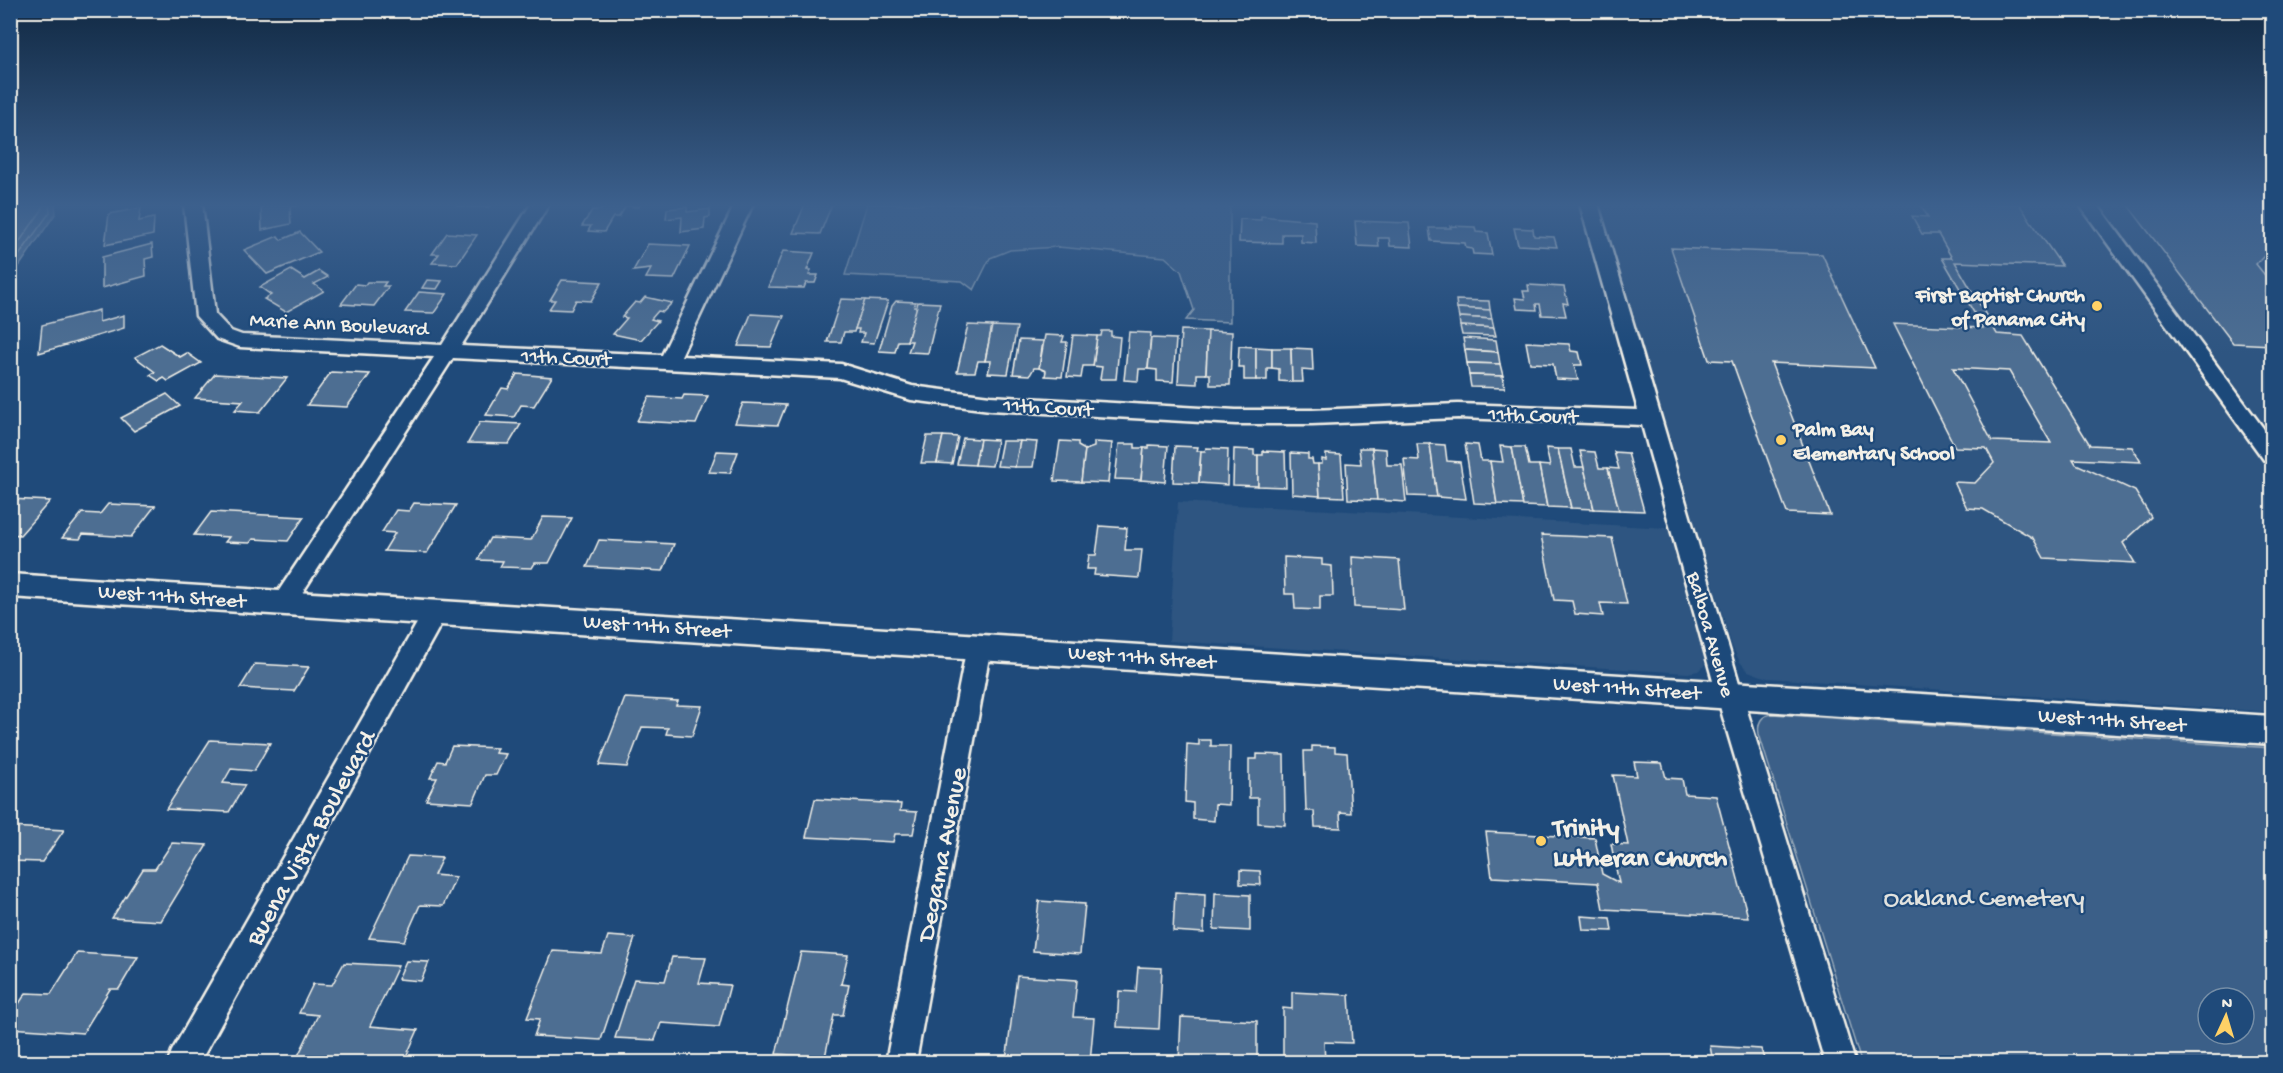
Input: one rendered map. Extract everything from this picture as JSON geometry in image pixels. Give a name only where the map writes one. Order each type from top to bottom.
[{"type":"main road","name":"West 11th Street","points":[[10,585],[2272,730]]},
{"type":"street","name":"Marie Ann Boulevard","points":[[198,254],[206,316],[224,335],[240,341],[448,351]]},
{"type":"street","points":[[284,602],[509,254]]},
{"type":"street","points":[[669,361],[720,254]]},
{"type":"street","name":"Balboa Avenue","points":[[1604,254],[1730,694],[1840,1062]]},
{"type":"street","points":[[2125,254],[2272,455]]},
{"type":"street","name":"11th Court","points":[[448,351],[841,371],[911,393],[990,403],[1236,417],[1312,417],[1458,411],[1651,418]]},
{"type":"street","name":"Buena Vista Boulevard","points":[[183,1062],[436,611]]},
{"type":"street","name":"Degama Avenue","points":[[901,1062],[979,646]]},
{"type":"shaded area","points":[[1613,254],[2116,254],[2272,468],[2272,712],[1767,678],[1748,671],[1740,662],[1732,646]]},
{"type":"shaded area","points":[[2133,254],[2272,254],[2272,441]]},
{"type":"shaded area","points":[[1178,502],[1669,528],[1704,653],[1704,666],[1698,671],[1688,673],[1169,641]]},
{"type":"green space","points":[[851,254],[1000,254],[990,258],[974,290],[962,281],[845,275]]},
{"type":"green space","points":[[1134,254],[1230,254],[1230,322],[1186,320],[1194,310],[1181,271],[1165,257]]},
{"type":"green space","name":"Oakland Cemetery","points":[[1773,714],[2272,748],[2272,1062],[1861,1062],[1759,734],[1761,720]]},
{"type":"water","points":[[11,254],[28,254],[11,278]]},
{"type":"building","points":[[113,254],[153,254],[153,257],[145,259],[146,276],[102,288],[102,257]]},
{"type":"building","points":[[248,254],[314,254],[267,274]]},
{"type":"building","points":[[439,254],[464,254],[457,264],[432,263]]},
{"type":"building","points":[[642,254],[686,254],[674,279],[646,278],[651,269],[633,271]]},
{"type":"building","points":[[782,254],[814,254],[807,270],[811,270],[809,275],[818,275],[815,283],[806,283],[804,288],[768,287]]},
{"type":"building","name":"Palm Bay Elementary School","points":[[1673,254],[1822,254],[1875,368],[1771,363],[1830,515],[1787,513],[1732,361],[1709,360]]},
{"type":"building","points":[[1950,254],[2054,254],[2062,266],[1955,262],[1997,334],[2023,336],[2090,445],[2132,447],[2141,462],[2073,459],[2076,464],[2135,491],[2151,517],[2123,543],[2135,563],[2044,558],[2033,538],[1983,509],[1967,508],[1954,482],[1975,483],[1994,463],[1986,448],[1955,447],[1893,324],[1983,328],[1942,258],[1952,258]],"holes":[[[1953,368],[2009,371],[2051,443],[1992,441]]]},
{"type":"building","points":[[2165,254],[2266,254],[2256,264],[2272,284],[2272,291],[2266,291],[2272,299],[2272,345],[2233,343]]},
{"type":"building","points":[[291,270],[305,279],[319,271],[328,277],[314,284],[324,291],[286,312],[264,299],[271,295],[260,287]]},
{"type":"building","points":[[427,280],[442,281],[437,289],[422,288]]},
{"type":"building","points":[[562,280],[602,282],[591,301],[576,300],[571,310],[549,309],[555,300],[550,300]]},
{"type":"building","points":[[367,282],[386,282],[383,286],[389,286],[374,306],[341,304],[356,284],[365,285]]},
{"type":"building","points":[[1528,285],[1564,287],[1568,304],[1563,303],[1566,316],[1542,315],[1540,304],[1536,304],[1537,310],[1517,309],[1515,298],[1525,299],[1523,291],[1529,291]]},
{"type":"building","points":[[419,292],[447,294],[434,313],[405,312]]},
{"type":"building","points":[[645,297],[672,303],[663,312],[658,311],[651,319],[658,321],[641,340],[613,334],[627,318],[622,317],[635,302],[640,303]]},
{"type":"building","points":[[841,299],[865,300],[854,332],[844,332],[841,342],[827,342]]},
{"type":"building","points":[[865,300],[888,301],[874,343],[861,342],[864,333],[858,333],[859,329],[855,329]]},
{"type":"building","points":[[1456,300],[1489,301],[1490,310],[1457,308]]},
{"type":"building","points":[[896,301],[916,302],[914,307],[917,307],[907,341],[898,341],[895,352],[879,351],[892,306]]},
{"type":"building","points":[[918,302],[940,303],[928,353],[908,352],[912,341],[907,341]]},
{"type":"building","points":[[1457,308],[1490,310],[1492,319],[1459,317]]},
{"type":"building","points":[[99,310],[99,322],[124,315],[124,328],[39,353],[42,325]]},
{"type":"building","points":[[751,314],[784,316],[771,347],[738,346]]},
{"type":"building","points":[[1459,317],[1492,319],[1494,328],[1460,326]]},
{"type":"building","points":[[968,325],[992,326],[985,361],[978,361],[975,372],[957,372]]},
{"type":"building","points":[[992,326],[1017,327],[1008,374],[988,373],[991,361],[985,361]]},
{"type":"building","points":[[1460,326],[1494,328],[1496,336],[1462,335]]},
{"type":"building","points":[[1181,330],[1208,331],[1206,374],[1197,374],[1197,384],[1178,383]]},
{"type":"building","points":[[1102,331],[1111,331],[1111,336],[1120,337],[1116,379],[1100,379],[1102,367],[1093,366],[1097,336],[1101,336]]},
{"type":"building","points":[[1208,331],[1232,332],[1230,385],[1210,385],[1210,374],[1206,374]]},
{"type":"building","points":[[1129,332],[1151,333],[1148,369],[1139,369],[1138,381],[1124,380]]},
{"type":"building","points":[[1045,335],[1064,336],[1062,342],[1067,342],[1062,377],[1045,376],[1046,371],[1039,368]]},
{"type":"building","points":[[1073,335],[1097,336],[1093,366],[1083,366],[1081,378],[1067,377]]},
{"type":"building","points":[[1151,338],[1176,339],[1173,382],[1157,381],[1157,370],[1148,369]]},
{"type":"building","points":[[1463,338],[1496,340],[1498,352],[1465,350]]},
{"type":"building","points":[[1019,340],[1043,341],[1039,368],[1034,368],[1030,375],[1013,374]]},
{"type":"building","points":[[1526,342],[1569,344],[1571,351],[1579,352],[1582,365],[1574,365],[1578,380],[1556,379],[1553,364],[1530,363]]},
{"type":"building","points":[[160,344],[180,357],[187,353],[201,363],[168,381],[164,378],[159,381],[150,375],[155,372],[135,357]]},
{"type":"building","points":[[1239,346],[1256,347],[1256,380],[1244,380],[1244,367],[1238,367]]},
{"type":"building","points":[[1256,347],[1272,348],[1272,368],[1267,368],[1267,380],[1256,380]]},
{"type":"building","points":[[1272,348],[1291,348],[1292,382],[1279,381],[1279,369],[1272,368]]},
{"type":"building","points":[[1291,348],[1312,349],[1313,371],[1302,370],[1303,382],[1292,382]]},
{"type":"building","points":[[1465,350],[1498,352],[1500,364],[1467,363]]},
{"type":"building","points":[[1467,363],[1500,364],[1503,376],[1469,375]]},
{"type":"building","points":[[331,372],[370,374],[347,407],[307,405]]},
{"type":"building","points":[[215,374],[287,378],[260,412],[235,410],[243,401],[195,398]]},
{"type":"building","points":[[517,374],[552,377],[534,406],[521,405],[514,417],[486,415],[502,388],[508,389]]},
{"type":"building","points":[[1469,375],[1503,376],[1505,388],[1471,387]]},
{"type":"building","points":[[167,394],[180,406],[134,431],[121,418]]},
{"type":"building","points":[[684,395],[708,396],[696,424],[637,421],[649,397],[682,399]]},
{"type":"building","points":[[743,403],[786,405],[778,425],[735,423]]},
{"type":"building","points":[[480,422],[521,424],[509,444],[468,443]]},
{"type":"building","points":[[927,436],[943,436],[937,463],[921,463]]},
{"type":"building","points":[[943,436],[958,437],[952,464],[937,463]]},
{"type":"building","points":[[963,438],[980,439],[975,465],[957,464]]},
{"type":"building","points":[[980,439],[997,440],[992,466],[975,465]]},
{"type":"building","points":[[1002,441],[1020,441],[1015,467],[997,466]]},
{"type":"building","points":[[1020,441],[1037,442],[1033,467],[1015,467]]},
{"type":"building","points":[[1060,441],[1078,442],[1078,446],[1085,450],[1081,482],[1054,481]]},
{"type":"building","points":[[1094,442],[1112,443],[1108,483],[1081,482],[1085,450],[1094,447]]},
{"type":"building","points":[[1119,444],[1135,444],[1135,448],[1144,448],[1141,480],[1115,479]]},
{"type":"building","points":[[1417,444],[1430,444],[1437,497],[1408,496],[1404,459],[1419,460]]},
{"type":"building","points":[[1430,444],[1445,445],[1447,461],[1460,462],[1466,499],[1437,497]]},
{"type":"building","points":[[1465,444],[1478,445],[1481,461],[1490,461],[1497,504],[1474,503]]},
{"type":"building","points":[[1149,445],[1168,446],[1165,482],[1141,480],[1144,448],[1149,448]]},
{"type":"building","points":[[1175,446],[1198,447],[1197,451],[1201,451],[1199,483],[1173,482]]},
{"type":"building","points":[[1500,446],[1512,447],[1523,505],[1497,504],[1490,461],[1503,462]]},
{"type":"building","points":[[1512,447],[1525,447],[1529,465],[1539,465],[1547,507],[1523,506]]},
{"type":"building","points":[[1206,448],[1228,449],[1227,485],[1199,483],[1201,451],[1205,451]]},
{"type":"building","points":[[1359,448],[1372,448],[1377,500],[1348,499],[1346,463],[1361,464]]},
{"type":"building","points":[[1372,448],[1386,449],[1387,465],[1402,465],[1406,502],[1377,500]]},
{"type":"building","points":[[1546,448],[1558,449],[1571,508],[1547,507],[1539,465],[1550,466]]},
{"type":"building","points":[[1234,449],[1254,450],[1254,455],[1258,455],[1258,486],[1233,485]]},
{"type":"building","points":[[1558,449],[1571,449],[1575,467],[1584,467],[1594,509],[1571,508]]},
{"type":"building","points":[[717,451],[738,452],[730,473],[709,472]]},
{"type":"building","points":[[1263,451],[1285,452],[1286,487],[1258,486],[1258,455],[1263,455]]},
{"type":"building","points":[[1580,451],[1595,452],[1599,468],[1608,468],[1619,510],[1594,509]]},
{"type":"building","points":[[1614,452],[1628,453],[1644,511],[1619,510],[1608,468],[1619,469]]},
{"type":"building","points":[[1291,453],[1308,454],[1308,459],[1312,459],[1313,464],[1318,464],[1320,496],[1292,494]]},
{"type":"building","points":[[1326,454],[1341,455],[1344,497],[1320,496],[1318,464],[1322,464],[1322,459],[1326,460]]},
{"type":"building","points":[[10,499],[50,501],[20,535],[10,534]]},
{"type":"building","points":[[414,503],[456,505],[427,553],[384,551],[395,533],[382,532],[396,510],[409,511]]},
{"type":"building","points":[[108,504],[155,506],[131,537],[83,534],[80,539],[62,538],[82,513],[100,514]]},
{"type":"building","points":[[211,512],[304,517],[288,541],[253,539],[250,543],[225,542],[229,537],[194,535]]},
{"type":"building","points":[[543,517],[572,518],[549,563],[535,563],[532,568],[500,567],[503,561],[478,560],[490,538],[531,540]]},
{"type":"building","points":[[1100,526],[1127,528],[1125,550],[1142,550],[1139,578],[1094,575],[1095,569],[1087,569],[1089,555],[1096,555]]},
{"type":"building","points":[[1541,535],[1612,538],[1627,604],[1600,603],[1603,616],[1575,614],[1572,601],[1554,600]]},
{"type":"building","points":[[599,540],[674,544],[663,571],[587,567]]},
{"type":"building","points":[[1284,557],[1322,559],[1322,565],[1332,566],[1333,596],[1320,596],[1320,610],[1295,609],[1294,594],[1285,594]]},
{"type":"building","points":[[1352,557],[1399,560],[1404,610],[1354,607]]},
{"type":"building","points":[[255,664],[309,667],[294,691],[240,688]]},
{"type":"building","points":[[625,698],[678,701],[676,705],[702,706],[692,736],[666,734],[668,728],[642,727],[627,767],[599,765]]},
{"type":"building","points":[[210,740],[270,743],[254,771],[231,769],[223,783],[245,785],[229,812],[166,809]]},
{"type":"building","points":[[1199,740],[1211,740],[1211,746],[1230,746],[1229,805],[1215,804],[1214,821],[1193,819],[1193,803],[1185,802],[1187,744],[1199,745]]},
{"type":"building","points":[[452,746],[497,748],[495,753],[506,754],[496,775],[485,775],[473,803],[426,800],[437,778],[430,778],[438,761],[445,762]]},
{"type":"building","points":[[1312,746],[1335,747],[1335,752],[1347,753],[1351,813],[1340,812],[1341,828],[1315,827],[1314,811],[1306,811],[1304,751],[1312,751]]},
{"type":"building","points":[[1257,754],[1284,755],[1285,825],[1258,823],[1258,798],[1249,798],[1249,759],[1257,759]]},
{"type":"building","name":"Trinity Lutheran Church","points":[[1634,762],[1662,763],[1666,778],[1682,779],[1685,794],[1716,796],[1748,917],[1603,909],[1598,883],[1492,877],[1486,832],[1595,838],[1602,874],[1619,883],[1611,844],[1628,845],[1613,775],[1637,776]]},
{"type":"building","points":[[815,799],[901,804],[900,811],[917,812],[913,834],[895,834],[893,842],[806,837]]},
{"type":"building","points":[[10,827],[64,830],[42,862],[10,861]]},
{"type":"building","points":[[172,843],[207,845],[161,921],[112,918],[143,869],[155,869]]},
{"type":"building","points":[[408,856],[442,858],[434,875],[456,877],[443,906],[420,905],[404,941],[369,938]]},
{"type":"building","points":[[1240,870],[1260,871],[1261,885],[1240,884]]},
{"type":"building","points":[[1175,892],[1205,894],[1204,933],[1173,931]]},
{"type":"building","points":[[1215,893],[1250,895],[1250,931],[1214,929]]},
{"type":"building","points":[[1039,901],[1085,904],[1080,954],[1033,951]]},
{"type":"building","points":[[1581,916],[1610,918],[1612,931],[1583,930]]},
{"type":"building","points":[[608,936],[635,938],[601,1040],[534,1036],[540,1019],[527,1018],[553,951],[602,954]]},
{"type":"building","points":[[801,952],[848,955],[841,984],[849,985],[843,1015],[834,1015],[825,1057],[776,1054]]},
{"type":"building","points":[[77,953],[138,957],[119,989],[110,989],[83,1033],[10,1028],[10,1017],[26,993],[51,994]]},
{"type":"building","points":[[672,957],[706,958],[699,983],[730,985],[719,1027],[661,1023],[655,1040],[615,1038],[634,979],[665,981]]},
{"type":"building","points":[[406,961],[429,962],[421,981],[398,979]]},
{"type":"building","points":[[344,963],[398,966],[370,1026],[418,1030],[405,1059],[378,1057],[376,1062],[295,1062],[318,1015],[299,1013],[313,984],[332,985]]},
{"type":"building","points":[[1138,967],[1162,968],[1159,1029],[1117,1027],[1119,991],[1136,992]]},
{"type":"building","points":[[1017,976],[1077,980],[1073,1017],[1094,1018],[1090,1062],[1006,1062]]},
{"type":"building","points":[[1292,992],[1349,995],[1352,1043],[1324,1042],[1325,1062],[1283,1062],[1283,1008],[1292,1009]]},
{"type":"building","points":[[1181,1017],[1257,1021],[1257,1062],[1179,1062]]},
{"type":"building","points":[[1710,1046],[1761,1049],[1765,1062],[1713,1062]]},
{"type":"place","name":"First Baptist Church of Panama City","points":[[2097,306]]},
{"type":"place","name":"Palm Bay Elementary School","points":[[1781,440]]},
{"type":"place","name":"Trinity Lutheran Church","points":[[1541,841]]}]
